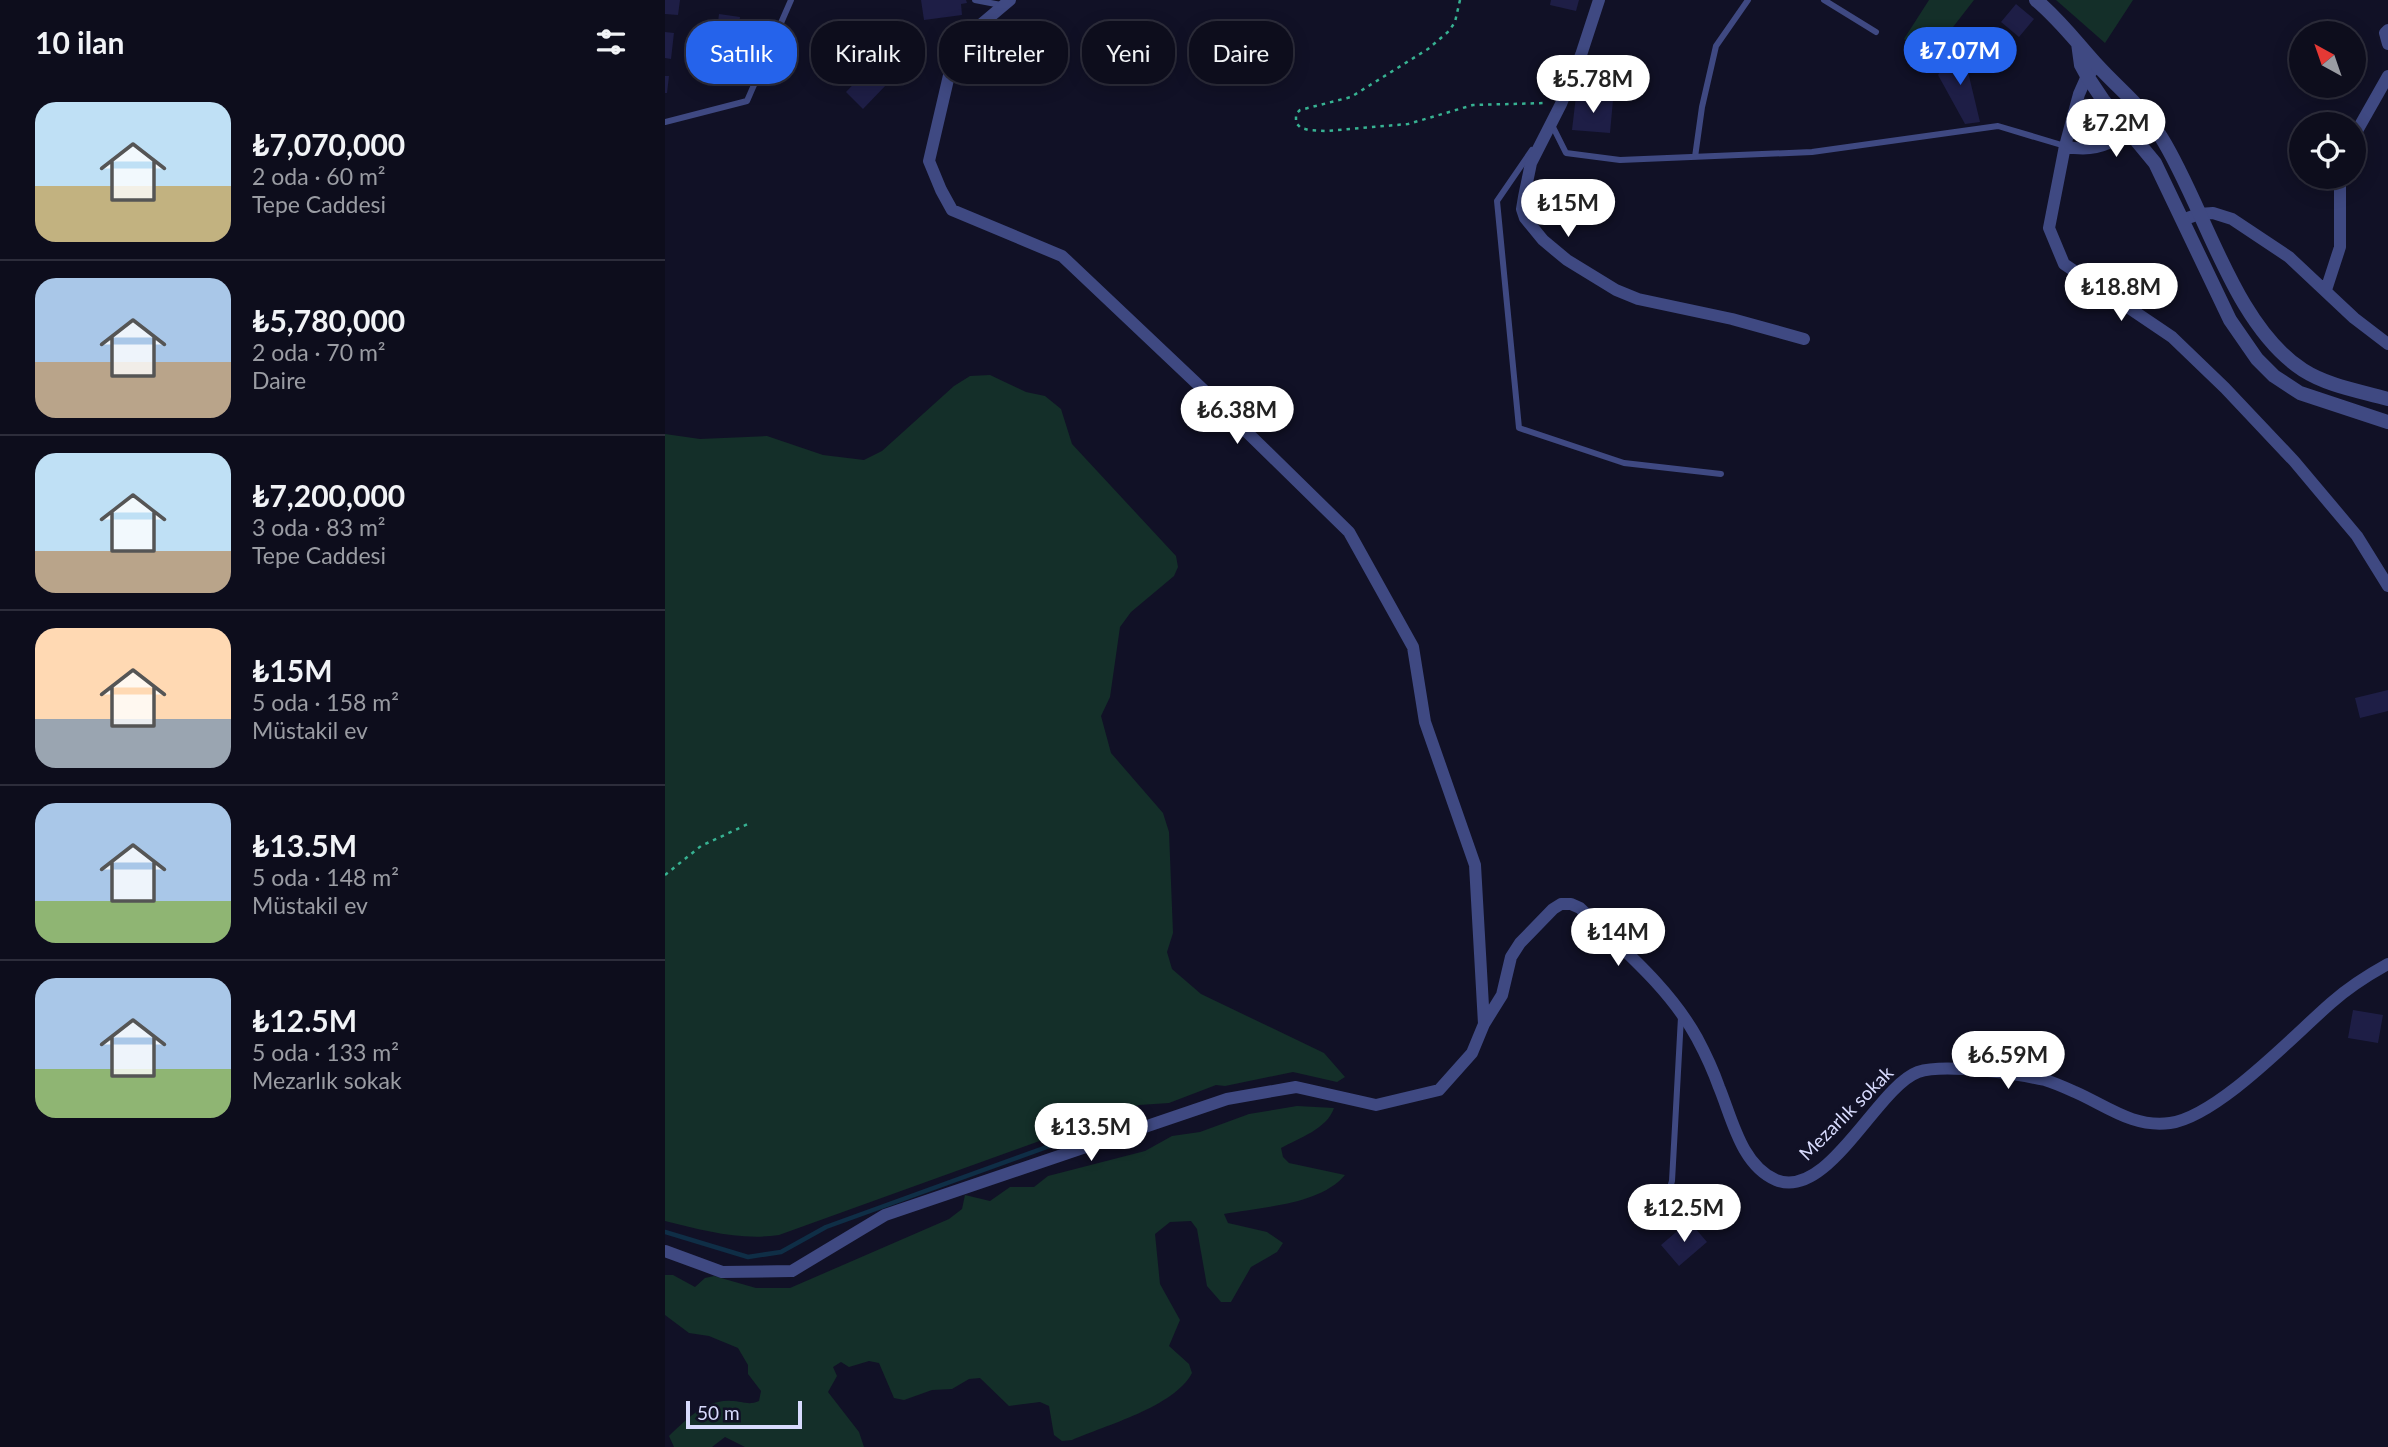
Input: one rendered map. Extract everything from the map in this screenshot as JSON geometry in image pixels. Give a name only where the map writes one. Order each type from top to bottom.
[{"type":"street","points":[[1599,0],[1561,104],[1531,163],[1522,209],[1525,218],[1543,240],[1596,279],[1637,299],[1731,319],[1804,339]]},
{"type":"street","points":[[2036,0],[2053,14],[2145,113],[2170,152],[2248,310],[2276,347],[2302,369],[2317,377],[2388,399]]},
{"type":"street","points":[[665,1251],[722,1272],[792,1271],[885,1215],[1227,1098],[1296,1087],[1377,1105],[1439,1090],[1472,1054],[1484,1024],[1475,865],[1425,722],[1413,647],[1349,532],[1062,256],[952,210],[941,190],[929,162],[950,71],[959,49],[972,32],[1007,3]]},
{"type":"street","points":[[2388,30],[2385,33],[2388,44]]},
{"type":"street","points":[[2078,41],[2081,65],[2087,76],[2155,163],[2230,320],[2257,359],[2274,376],[2300,393],[2388,422]]},
{"type":"street","points":[[2099,66],[2087,76],[2079,94],[2065,146],[2049,228],[2064,264],[2172,337],[2225,388],[2294,461],[2357,536],[2388,586]]},
{"type":"street","points":[[2366,115],[2388,76]]},
{"type":"street","points":[[2065,146],[2079,150],[2111,143],[2130,131],[2145,113]]},
{"type":"street","points":[[2326,290],[2340,247],[2340,189]]},
{"type":"street","points":[[2182,219],[2213,213],[2232,219],[2289,257],[2354,318],[2388,344]]},
{"type":"street","name":"Mezarlık sokak","points":[[1484,1024],[1501,995],[1504,976],[1520,943],[1561,904],[1580,908],[1665,991],[1681,1013],[1702,1049],[1738,1138],[1748,1154],[1762,1170],[1776,1180],[1791,1182],[1807,1178],[1823,1168],[1862,1130],[1902,1081],[1919,1072],[1941,1068],[2017,1075],[2048,1081],[2124,1118],[2150,1124],[2172,1123],[2197,1113],[2223,1097],[2333,1001],[2388,964]]},
{"type":"lane","points":[[665,122],[747,101],[791,0]]},
{"type":"lane","points":[[975,0],[1007,3]]},
{"type":"lane","points":[[1695,157],[1702,107],[1716,46],[1748,0]]},
{"type":"lane","points":[[1824,0],[1875,32]]},
{"type":"lane","points":[[1721,474],[1624,463],[1519,428],[1497,201],[1551,122],[1566,153],[1620,160],[1812,152],[1998,126],[2065,146]]},
{"type":"lane","points":[[1658,1227],[1672,1181],[1681,1013]]},
{"type":"path","points":[[1460,0],[1455,22],[1449,31],[1428,49],[1351,97],[1300,110],[1296,114],[1296,123],[1308,130],[1326,131],[1408,124],[1473,105],[1561,104]]},
{"type":"path","points":[[665,875],[701,846],[748,824]]},
{"type":"green space","points":[[1929,0],[1974,0],[1929,58],[1904,39]]},
{"type":"green space","points":[[2056,0],[2133,0],[2105,43]]},
{"type":"green space","points":[[990,375],[1026,392],[1045,396],[1061,409],[1072,444],[1176,556],[1178,567],[1174,576],[1131,612],[1120,627],[1110,697],[1101,716],[1111,753],[1163,813],[1169,832],[1173,933],[1167,952],[1172,969],[1201,994],[1324,1053],[1345,1077],[1337,1082],[1293,1072],[1225,1086],[1216,1085],[1169,1103],[1139,1105],[779,1235],[736,1236],[665,1221],[665,434],[700,439],[767,436],[823,455],[864,460],[882,451],[954,386],[970,376]]},
{"type":"green space","points":[[1297,1106],[1334,1108],[1319,1127],[1281,1148],[1283,1157],[1289,1163],[1345,1175],[1321,1193],[1305,1199],[1224,1214],[1228,1223],[1267,1232],[1283,1243],[1277,1252],[1251,1267],[1231,1302],[1221,1302],[1207,1286],[1197,1229],[1191,1221],[1170,1222],[1155,1234],[1160,1284],[1180,1320],[1169,1346],[1189,1364],[1192,1373],[1183,1385],[1155,1405],[1072,1440],[1062,1441],[1054,1435],[1049,1406],[1040,1402],[1009,1406],[980,1378],[969,1379],[952,1389],[932,1390],[904,1400],[894,1398],[879,1363],[869,1361],[849,1367],[841,1362],[833,1367],[837,1376],[828,1392],[859,1432],[864,1447],[745,1447],[725,1437],[712,1447],[674,1447],[669,1436],[697,1412],[722,1401],[759,1401],[761,1391],[748,1374],[748,1365],[738,1348],[709,1336],[689,1333],[665,1315],[665,1275],[673,1275],[695,1287],[705,1278],[714,1276],[756,1288],[790,1288],[949,1219],[962,1209],[965,1195],[990,1201],[1010,1187],[1034,1187],[1048,1176],[1145,1151],[1172,1136],[1200,1132],[1249,1114]]},
{"type":"building","points":[[665,0],[680,0],[678,15],[665,14]]},
{"type":"building","points":[[921,0],[966,0],[967,3],[961,4],[962,15],[924,20]]},
{"type":"building","points":[[1551,0],[1579,0],[1576,11],[1550,5]]},
{"type":"building","points":[[2016,4],[2034,19],[2019,37],[2001,22]]},
{"type":"building","points":[[719,14],[740,17],[740,21],[718,21]]},
{"type":"building","points":[[665,32],[674,33],[671,59],[665,58]]},
{"type":"building","points":[[1953,50],[1955,58],[1964,55],[1980,122],[1965,124],[1938,75],[1943,66],[1948,65],[1945,52]]},
{"type":"building","points":[[665,76],[669,76],[667,93],[665,93]]},
{"type":"building","points":[[854,84],[887,84],[863,109],[846,92]]},
{"type":"building","points":[[1576,96],[1613,100],[1610,133],[1572,130]]},
{"type":"building","points":[[2388,690],[2388,711],[2360,718],[2355,698]]},
{"type":"building","points":[[2353,1010],[2383,1015],[2378,1043],[2348,1038]]},
{"type":"building","points":[[1689,1221],[1707,1242],[1679,1266],[1661,1245]]},
{"type":"waterway","points":[[665,1232],[748,1257],[781,1252],[826,1227],[1127,1118]]}]
